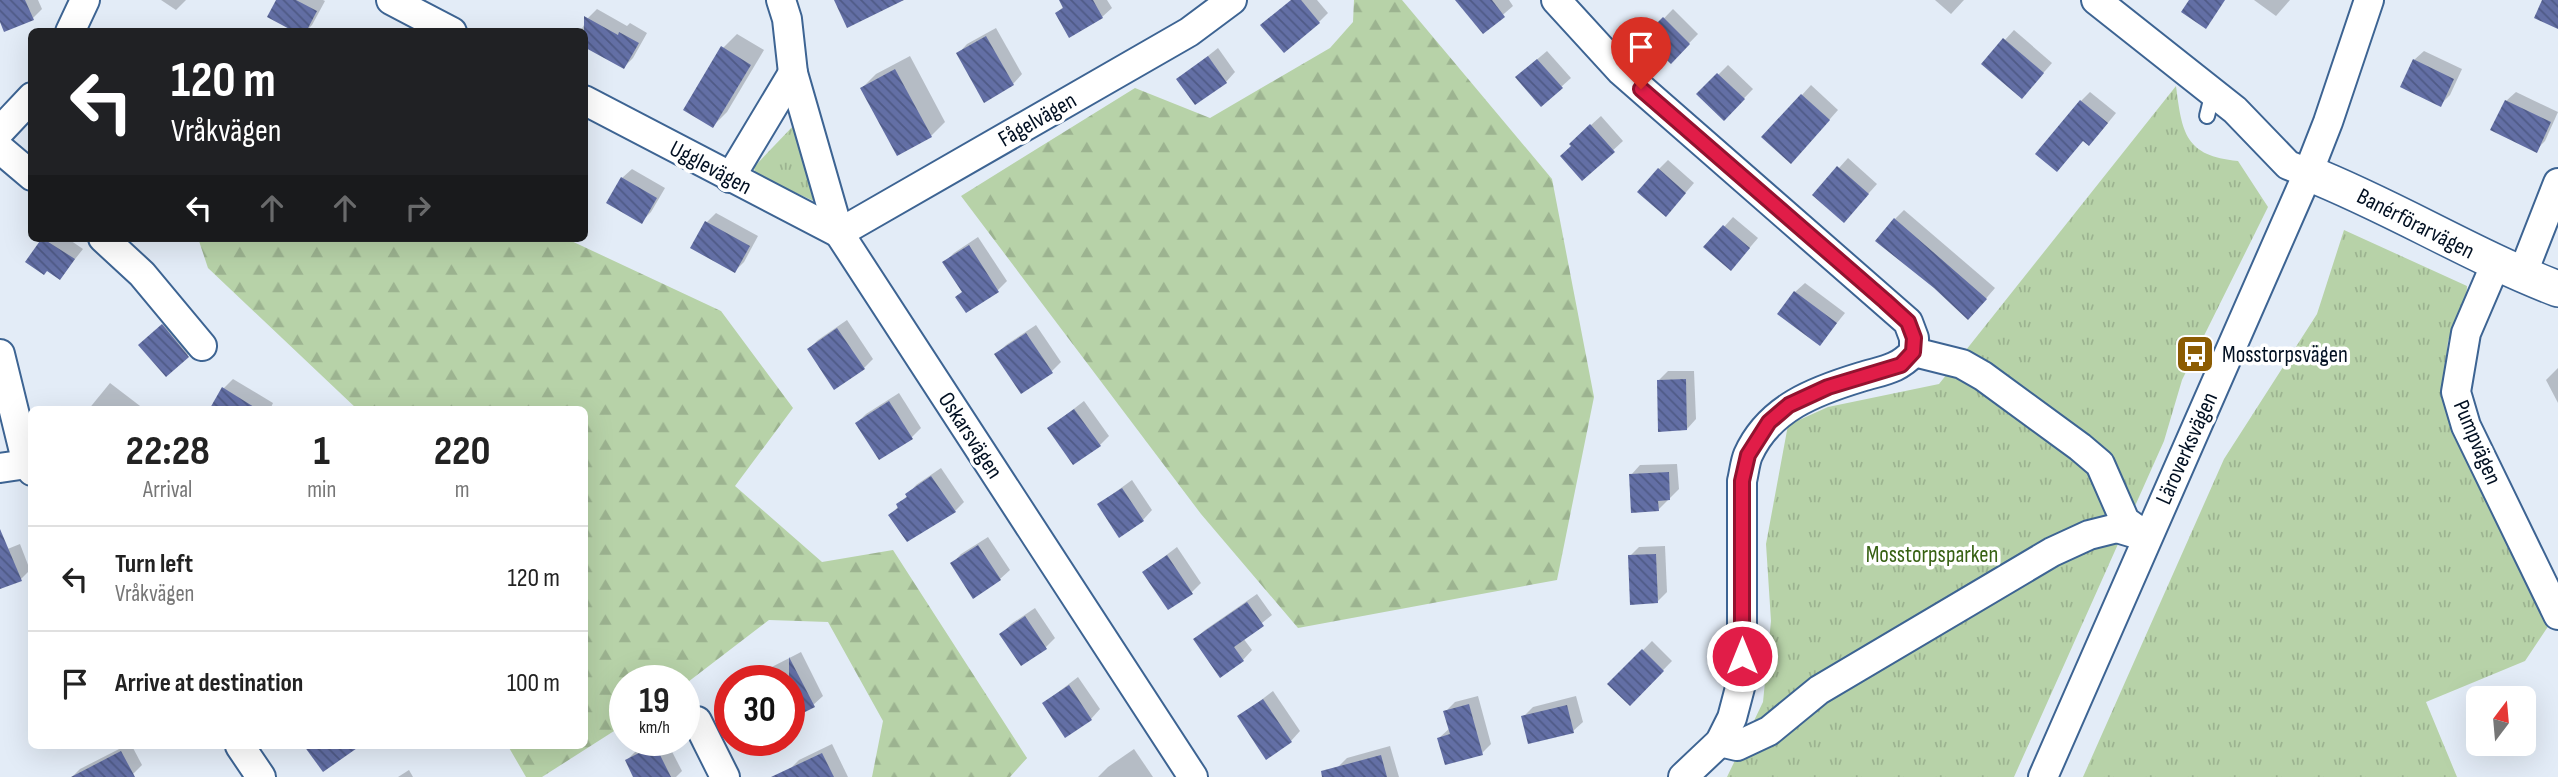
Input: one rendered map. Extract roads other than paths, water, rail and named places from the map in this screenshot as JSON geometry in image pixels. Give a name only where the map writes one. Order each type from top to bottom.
[{"type":"street","points":[[73,28],[85,0]]},
{"type":"street","points":[[391,0],[444,28]]},
{"type":"street","name":"Oskarsvägen","points":[[781,0],[787,19],[793,73],[838,233],[1193,777]]},
{"type":"street","name":"Fågelvägen","points":[[838,233],[1189,32],[1232,0]]},
{"type":"street","points":[[1556,0],[1621,71],[1908,322],[1914,338],[1913,352],[1901,365],[1828,387],[1789,405],[1769,422],[1748,455],[1742,481],[1742,680],[1732,718],[1720,742],[1683,777]]},
{"type":"street","points":[[2096,0],[2210,104],[2235,110],[2288,165],[2308,173]]},
{"type":"street","name":"Läroverksvägen","points":[[2043,777],[2308,173],[2370,0]]},
{"type":"street","points":[[730,177],[793,73]]},
{"type":"street","points":[[0,131],[28,101]]},
{"type":"street","name":"Ugglevägen","points":[[588,102],[838,233]]},
{"type":"street","points":[[0,149],[28,173]]},
{"type":"street","name":"Banérförarvägen","points":[[2308,173],[2349,189],[2509,269],[2558,289]]},
{"type":"street","points":[[2509,269],[2558,183]]},
{"type":"street","points":[[107,242],[142,274],[202,346]]},
{"type":"street","name":"Pumpvägen","points":[[2509,269],[2466,333],[2456,392],[2466,426],[2558,615]]},
{"type":"street","points":[[1913,352],[1962,364],[1983,376],[2081,447],[2100,464],[2125,521],[2147,537]]},
{"type":"street","points":[[0,354],[20,468]]},
{"type":"street","points":[[1720,742],[1737,746],[1769,732],[1819,690],[2052,552],[2089,535],[2117,528],[2147,537]]},
{"type":"street","points":[[700,727],[725,777]]},
{"type":"street","points":[[242,749],[261,777]]},
{"type":"place","name":"Mosstorpsvägen","points":[[2195,354]]},
{"type":"park label","name":"Mosstorpsparken","points":[[1932,554]]}]
